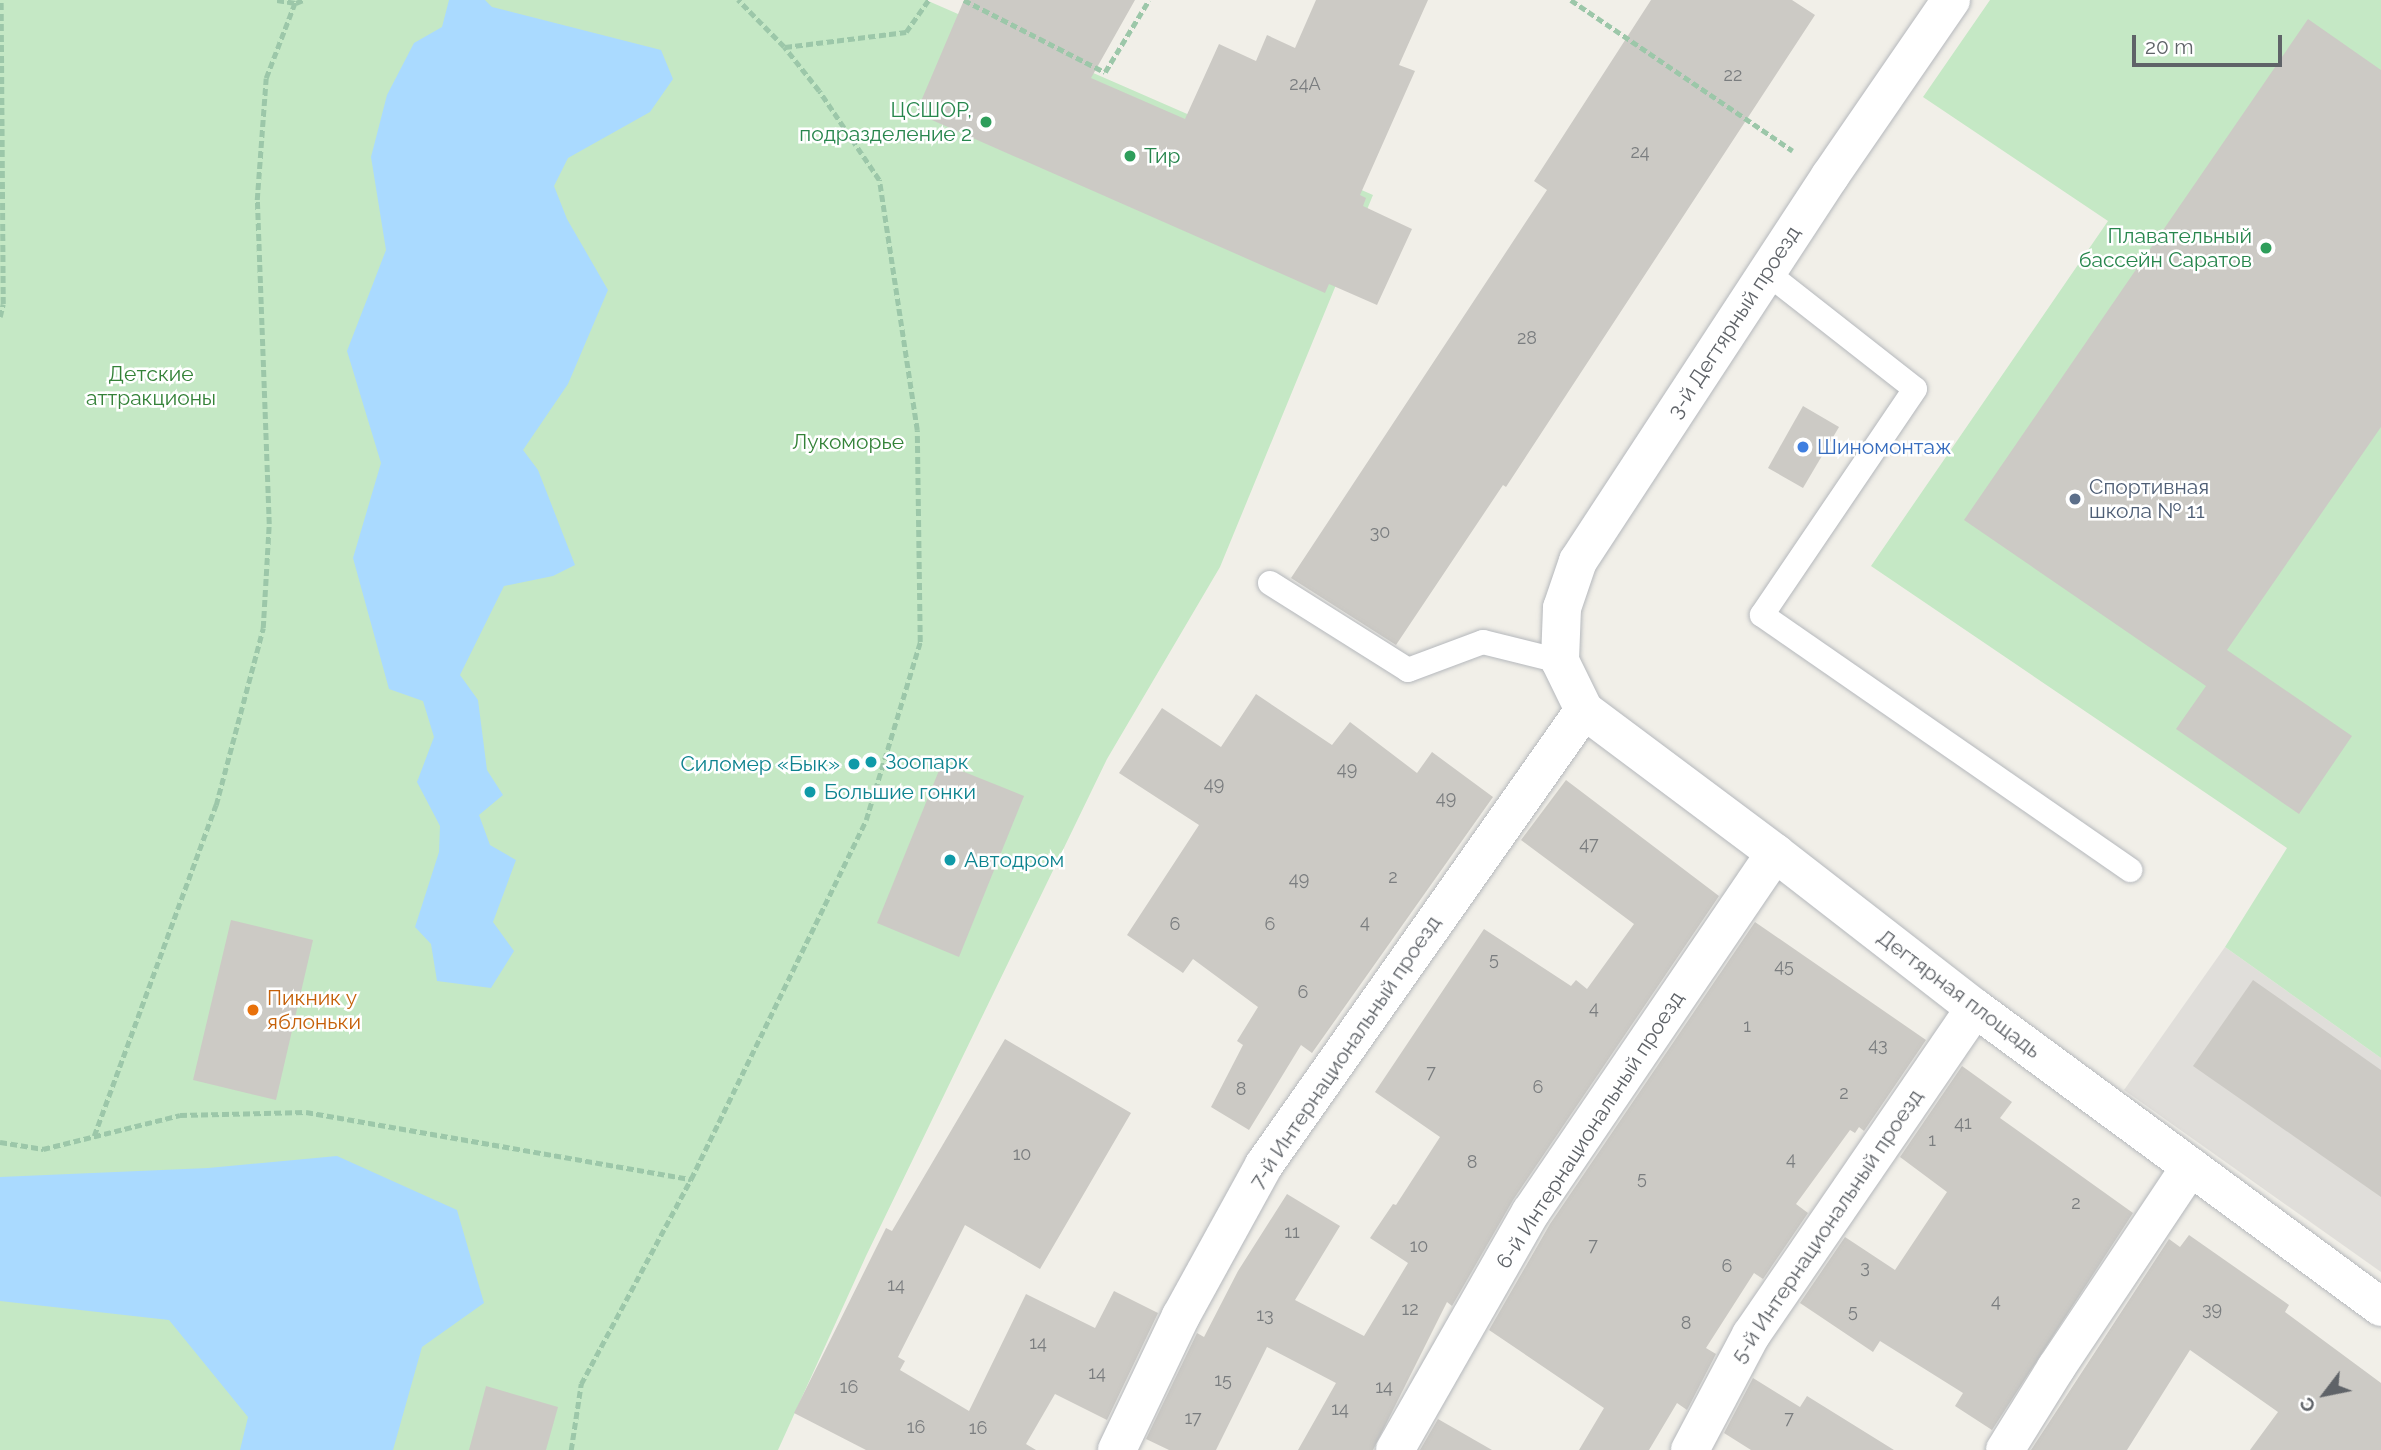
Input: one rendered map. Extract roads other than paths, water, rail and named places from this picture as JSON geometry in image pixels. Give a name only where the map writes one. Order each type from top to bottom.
[{"type":"street","name":"3-й Дегтярный проезд","points":[[1560,661],[1562,607],[1578,561],[1829,176],[1951,0]]},
{"type":"street","name":"Дегтярная площадь","points":[[1560,661],[1584,710],[1975,1008],[2381,1307]]},
{"type":"street","name":"7-й Интернациональный проезд","points":[[1117,1450],[1181,1316],[1264,1165],[1584,710]]},
{"type":"street","name":"6-й Интернациональный проезд","points":[[1395,1450],[1531,1212],[1775,853]]},
{"type":"street","name":"5-й Интернациональный проезд","points":[[1690,1450],[1751,1335],[1975,1008]]},
{"type":"street","points":[[2006,1450],[2056,1368],[2190,1167]]},
{"type":"lane","points":[[1766,272],[1915,389],[1762,615],[2130,870]]},
{"type":"lane","points":[[1270,583],[1408,670],[1483,642],[1560,661]]},
{"type":"water","points":[[449,0],[485,0],[492,7],[661,50],[673,79],[650,112],[568,158],[554,186],[567,219],[608,290],[568,384],[523,450],[538,470],[575,565],[553,576],[504,586],[460,675],[478,700],[487,770],[503,795],[479,815],[490,845],[516,860],[493,922],[514,951],[491,988],[437,981],[431,944],[415,927],[439,852],[440,826],[417,782],[434,737],[423,701],[389,689],[353,558],[381,463],[347,351],[386,250],[371,157],[387,95],[414,43],[442,27]]},
{"type":"water","points":[[337,1156],[457,1210],[484,1303],[422,1347],[393,1450],[240,1450],[248,1417],[169,1320],[0,1301],[0,1177],[208,1168]]},
{"type":"place","name":"ЦСШОР, подразделение 2","points":[[986,122]]},
{"type":"place","name":"Тир","points":[[1130,156]]},
{"type":"place","name":"Плавательный бассейн Саратов","points":[[2266,248]]},
{"type":"place","name":"Шиномонтаж","points":[[1803,447]]},
{"type":"place","name":"Спортивная школа № 11","points":[[2075,499]]},
{"type":"place","name":"Зоопарк","points":[[871,762]]},
{"type":"place","name":"Силомер «Бык»","points":[[854,764]]},
{"type":"place","name":"Большие гонки","points":[[810,792]]},
{"type":"place","name":"Автодром","points":[[950,860]]},
{"type":"place","name":"Пикник у яблоньки","points":[[253,1010]]},
{"type":"park label","name":"Детские аттракционы","points":[[151,386]]},
{"type":"park label","name":"Лукоморье","points":[[848,442]]}]
